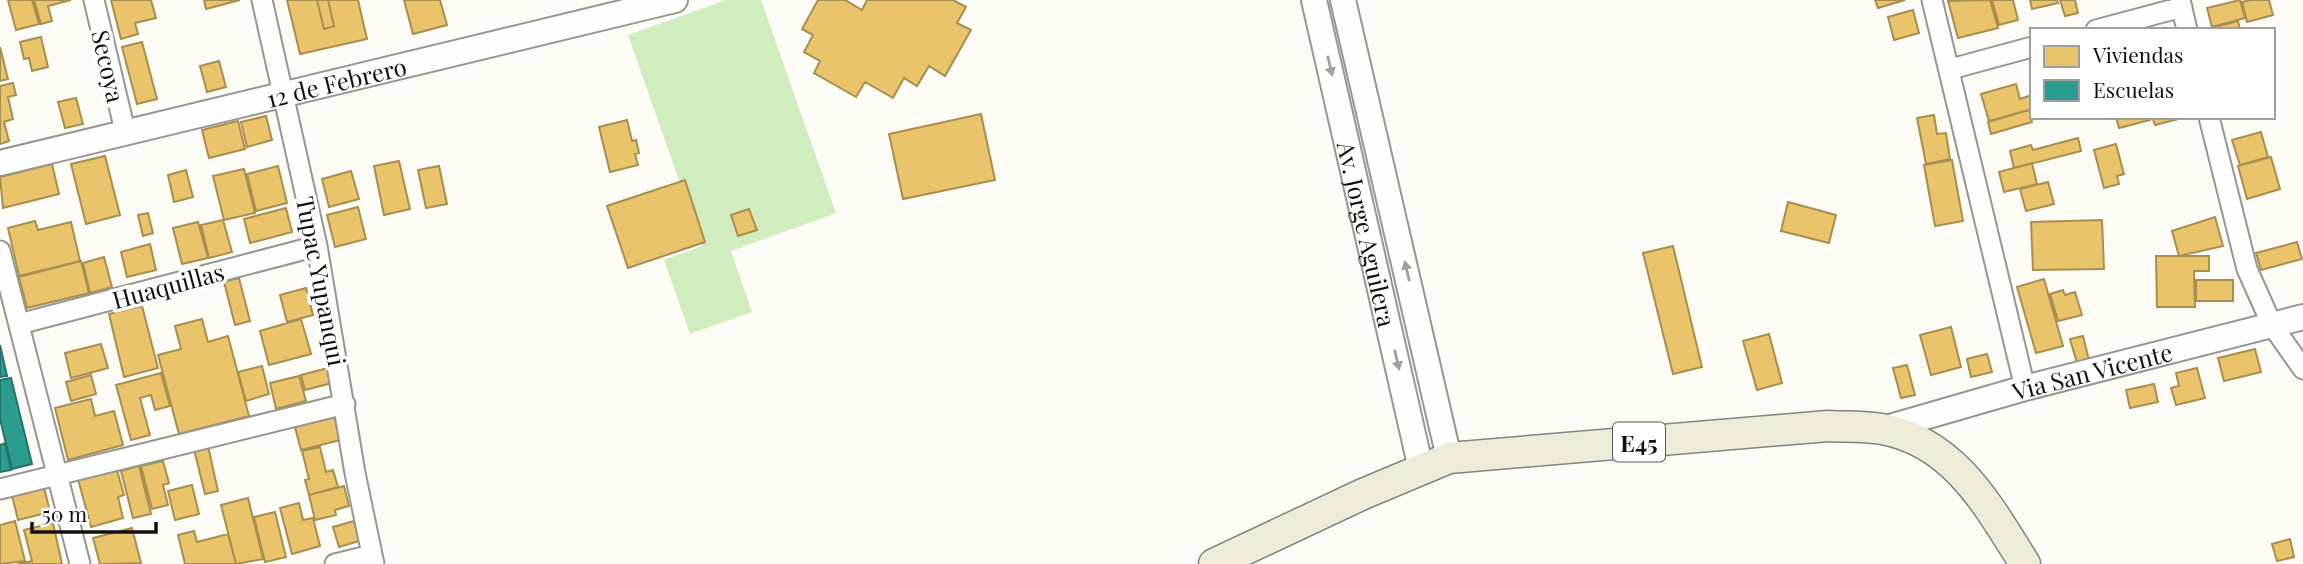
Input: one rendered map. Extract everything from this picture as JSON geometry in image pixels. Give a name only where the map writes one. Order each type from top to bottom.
[{"type":"main road","name":"E45","points":[[1214,564],[1421,468],[1449,458],[1828,426],[1883,429],[1926,444],[1954,463],[1986,503],[2025,564]]},
{"type":"street","name":"Secoya","points":[[94,0],[125,131]]},
{"type":"street","name":"Tupac Yupanqui","points":[[262,0],[285,92],[317,246],[373,559]]},
{"type":"street","name":"12 de Febrero","points":[[0,163],[285,92],[675,0]]},
{"type":"street","name":"Av. Jorge Aguilera","points":[[1314,0],[1421,468]]},
{"type":"street","name":"Av. Jorge Aguilera","points":[[1343,0],[1449,458]]},
{"type":"street","points":[[1932,0],[1951,69],[2025,388]]},
{"type":"street","points":[[2102,28],[2181,3],[2187,28]]},
{"type":"street","points":[[1951,69],[2030,48]]},
{"type":"street","points":[[2210,119],[2247,269],[2272,325],[2303,369]]},
{"type":"street","name":"Huaquillas","points":[[19,324],[317,246]]},
{"type":"street","points":[[0,251],[80,564]]},
{"type":"street","name":"Via San Vicente","points":[[1883,429],[2025,388],[2303,317]]},
{"type":"street","points":[[0,489],[345,404]]},
{"type":"street","points":[[335,564],[373,559]]},
{"type":"green space","points":[[726,0],[761,0],[836,213],[731,251],[752,312],[690,334],[664,260],[702,246],[628,35]]},
{"type":"building: Viviendas","points":[[8,0],[32,0],[39,24],[16,30]]},
{"type":"building: Viviendas","points":[[34,0],[71,0],[48,6],[52,21],[41,24]]},
{"type":"building: Viviendas","points":[[111,0],[151,0],[156,18],[135,23],[138,34],[121,39]]},
{"type":"building: Viviendas","points":[[204,0],[240,0],[206,9]]},
{"type":"building: Viviendas","points":[[287,0],[317,0],[324,29],[334,26],[328,0],[358,0],[367,39],[300,54]]},
{"type":"building: Viviendas","points":[[317,0],[328,0],[334,26],[324,29]]},
{"type":"building: Viviendas","points":[[404,0],[440,0],[447,25],[413,34]]},
{"type":"building: Viviendas","points":[[818,0],[845,0],[862,10],[867,0],[953,0],[966,7],[957,23],[971,30],[945,76],[929,66],[917,86],[904,78],[893,98],[865,82],[856,97],[814,73],[820,61],[804,52],[813,35],[802,29]]},
{"type":"building: Viviendas","points":[[1875,0],[1905,0],[1878,8]]},
{"type":"building: Viviendas","points":[[1990,0],[1998,28],[1958,38],[1948,1]]},
{"type":"building: Viviendas","points":[[1992,0],[2013,0],[2018,20],[1999,25]]},
{"type":"building: Viviendas","points":[[2030,0],[2057,0],[2058,3],[2032,9]]},
{"type":"building: Viviendas","points":[[2060,0],[2075,0],[2078,13],[2065,16]]},
{"type":"building: Viviendas","points":[[2240,0],[2245,18],[2212,27],[2207,8]]},
{"type":"building: Viviendas","points":[[2269,0],[2273,15],[2247,22],[2242,2]]},
{"type":"building: Viviendas","points":[[1913,10],[1919,33],[1894,40],[1888,17]]},
{"type":"building: Viviendas","points":[[2238,21],[2240,28],[2211,28]]},
{"type":"building: Viviendas","points":[[41,37],[48,67],[32,71],[29,58],[24,59],[20,42]]},
{"type":"building: Viviendas","points":[[142,42],[157,99],[137,104],[122,47]]},
{"type":"building: Viviendas","points":[[0,47],[8,79],[0,81]]},
{"type":"building: Viviendas","points":[[219,61],[226,87],[207,92],[200,66]]},
{"type":"building: Viviendas","points":[[13,83],[16,95],[8,97],[13,119],[4,122],[9,141],[0,144],[0,86]]},
{"type":"building: Viviendas","points":[[2016,84],[2020,99],[2030,96],[2030,110],[1989,121],[1981,94]]},
{"type":"building: Viviendas","points":[[76,98],[83,124],[65,128],[58,102]]},
{"type":"building: Viviendas","points":[[2029,110],[2032,122],[1991,134],[1988,122]]},
{"type":"building: Viviendas","points":[[981,114],[995,180],[903,199],[889,134]]},
{"type":"building: Viviendas","points":[[1934,115],[1937,134],[1946,133],[1950,159],[1926,164],[1917,118]]},
{"type":"building: Viviendas","points":[[266,116],[272,140],[247,147],[241,122]]},
{"type":"building: Viviendas","points":[[2117,119],[2150,119],[2150,120],[2119,128]]},
{"type":"building: Viviendas","points":[[2153,119],[2178,119],[2155,125]]},
{"type":"building: Viviendas","points":[[627,120],[632,141],[636,140],[639,153],[635,154],[638,165],[610,172],[599,127]]},
{"type":"building: Viviendas","points":[[238,121],[245,149],[209,158],[202,130]]},
{"type":"building: Viviendas","points":[[2261,132],[2268,157],[2240,165],[2232,140]]},
{"type":"building: Viviendas","points":[[2078,138],[2081,151],[2014,168],[2010,151],[2031,145],[2033,150]]},
{"type":"building: Viviendas","points":[[2116,144],[2124,174],[2117,176],[2119,184],[2104,188],[2094,150]]},
{"type":"building: Viviendas","points":[[105,156],[120,215],[86,224],[71,164]]},
{"type":"building: Viviendas","points":[[2271,157],[2280,189],[2247,199],[2238,166]]},
{"type":"building: Viviendas","points":[[1952,160],[1963,221],[1935,226],[1924,165]]},
{"type":"building: Viviendas","points":[[399,161],[410,209],[384,215],[374,166]]},
{"type":"building: Viviendas","points":[[2032,163],[2037,184],[2004,192],[1999,172]]},
{"type":"building: Viviendas","points":[[52,164],[59,194],[3,208],[0,177]]},
{"type":"building: Viviendas","points":[[278,166],[287,203],[256,211],[247,174]]},
{"type":"building: Viviendas","points":[[439,166],[447,204],[426,208],[418,170]]},
{"type":"building: Viviendas","points":[[244,169],[255,213],[224,220],[213,176]]},
{"type":"building: Viviendas","points":[[186,170],[193,197],[174,202],[168,175]]},
{"type":"building: Viviendas","points":[[351,171],[359,199],[329,207],[322,179]]},
{"type":"building: Viviendas","points":[[685,180],[705,242],[628,268],[607,206]]},
{"type":"building: Viviendas","points":[[2048,182],[2054,204],[2026,211],[2020,189]]},
{"type":"building: Viviendas","points":[[1788,202],[1836,215],[1829,243],[1781,231]]},
{"type":"building: Viviendas","points":[[358,207],[366,239],[335,247],[327,215]]},
{"type":"building: Viviendas","points":[[286,208],[292,232],[250,243],[244,219]]},
{"type":"building: Viviendas","points":[[749,209],[757,230],[738,236],[731,215]]},
{"type":"building: Viviendas","points":[[148,213],[153,233],[143,236],[138,215]]},
{"type":"building: Viviendas","points":[[2215,217],[2223,246],[2179,256],[2172,231]]},
{"type":"building: Viviendas","points":[[223,220],[232,252],[209,258],[201,225]]},
{"type":"building: Viviendas","points":[[2102,220],[2104,269],[2033,270],[2031,222]]},
{"type":"building: Viviendas","points":[[35,221],[38,230],[71,222],[80,261],[19,276],[8,228]]},
{"type":"building: Viviendas","points":[[198,222],[208,258],[182,264],[173,228]]},
{"type":"building: Viviendas","points":[[2297,242],[2302,259],[2261,270],[2256,253]]},
{"type":"building: Viviendas","points":[[150,244],[156,270],[127,277],[121,252]]},
{"type":"building: Viviendas","points":[[1673,246],[1702,367],[1673,374],[1643,253]]},
{"type":"building: Viviendas","points":[[2156,256],[2209,256],[2209,271],[2194,271],[2195,307],[2157,307]]},
{"type":"building: Viviendas","points":[[104,257],[112,287],[90,293],[83,263]]},
{"type":"building: Viviendas","points":[[81,261],[89,293],[27,308],[19,277]]},
{"type":"building: Viviendas","points":[[239,278],[250,321],[235,325],[224,282]]},
{"type":"building: Viviendas","points":[[2044,279],[2063,346],[2036,353],[2017,287]]},
{"type":"building: Viviendas","points":[[2196,280],[2233,280],[2233,301],[2196,301]]},
{"type":"building: Viviendas","points":[[306,288],[313,315],[287,322],[280,295]]},
{"type":"building: Viviendas","points":[[2063,290],[2065,295],[2075,292],[2082,315],[2058,321],[2050,294]]},
{"type":"building: Viviendas","points":[[142,306],[158,368],[124,377],[109,314]]},
{"type":"building: Viviendas","points":[[202,319],[208,342],[228,336],[249,416],[179,434],[158,355],[181,349],[175,326]]},
{"type":"building: Viviendas","points":[[301,319],[311,354],[269,365],[260,331]]},
{"type":"building: Viviendas","points":[[1951,327],[1961,367],[1931,375],[1920,335]]},
{"type":"building: Viviendas","points":[[1769,334],[1782,383],[1757,390],[1743,341]]},
{"type":"building: Viviendas","points":[[2083,336],[2089,360],[2077,363],[2070,339]]},
{"type":"building: Viviendas","points":[[101,344],[108,368],[71,378],[65,353]]},
{"type":"building: Viviendas","points":[[2255,349],[2261,372],[2224,381],[2218,358]]},
{"type":"building: Viviendas","points":[[1987,354],[1992,372],[1971,377],[1967,359]]},
{"type":"building: Viviendas","points":[[1907,365],[1915,395],[1901,398],[1893,368]]},
{"type":"building: Viviendas","points":[[262,366],[269,394],[246,401],[238,372]]},
{"type":"building: Viviendas","points":[[328,368],[332,383],[305,390],[301,375]]},
{"type":"building: Viviendas","points":[[2197,368],[2205,398],[2176,405],[2171,388],[2179,386],[2176,373]]},
{"type":"building: Viviendas","points":[[161,373],[170,406],[155,410],[151,395],[140,398],[150,435],[131,440],[116,385]]},
{"type":"building: Viviendas","points":[[91,375],[96,394],[71,401],[66,382]]},
{"type":"building: Viviendas","points":[[299,376],[306,401],[276,409],[270,383]]},
{"type":"building: Viviendas","points":[[2154,384],[2158,402],[2130,408],[2126,390]]},
{"type":"building: Viviendas","points":[[91,399],[95,416],[114,411],[123,445],[68,460],[55,408]]},
{"type":"building: Viviendas","points":[[334,417],[340,440],[301,450],[295,427]]},
{"type":"building: Viviendas","points":[[208,446],[218,491],[205,494],[194,449]]},
{"type":"building: Viviendas","points":[[320,447],[326,472],[333,470],[338,487],[309,495],[305,480],[309,479],[302,451]]},
{"type":"building: Viviendas","points":[[163,461],[169,483],[163,485],[168,505],[152,509],[141,466]]},
{"type":"building: Viviendas","points":[[139,466],[151,514],[133,518],[121,471]]},
{"type":"building: Viviendas","points":[[117,470],[124,495],[118,497],[123,518],[91,527],[78,479]]},
{"type":"building: Viviendas","points":[[43,483],[50,512],[18,520],[11,491]]},
{"type":"building: Viviendas","points":[[192,485],[199,514],[175,520],[168,491]]},
{"type":"building: Viviendas","points":[[344,486],[349,506],[335,510],[336,515],[315,520],[309,495]]},
{"type":"building: Viviendas","points":[[248,498],[263,559],[236,564],[221,505]]},
{"type":"building: Viviendas","points":[[299,503],[303,520],[313,518],[320,546],[292,554],[280,508]]},
{"type":"building: Viviendas","points":[[275,512],[286,557],[265,562],[254,517]]},
{"type":"building: Viviendas","points":[[15,521],[25,561],[0,564],[0,525]]},
{"type":"building: Viviendas","points":[[354,521],[359,541],[339,547],[333,527]]},
{"type":"building: Viviendas","points":[[53,523],[62,564],[18,564],[32,561],[24,530]]},
{"type":"building: Viviendas","points":[[132,528],[141,563],[100,564],[93,538]]},
{"type":"building: Viviendas","points":[[194,531],[197,542],[228,534],[236,564],[185,564],[178,535]]},
{"type":"building: Viviendas","points":[[2290,539],[2294,557],[2277,561],[2272,544]]},
{"type":"building: Escuelas","points":[[0,345],[7,376],[0,377]]},
{"type":"building: Escuelas","points":[[11,378],[32,464],[12,469],[0,419],[0,380]]},
{"type":"building: Escuelas","points":[[5,443],[11,470],[0,472],[0,445]]}]
